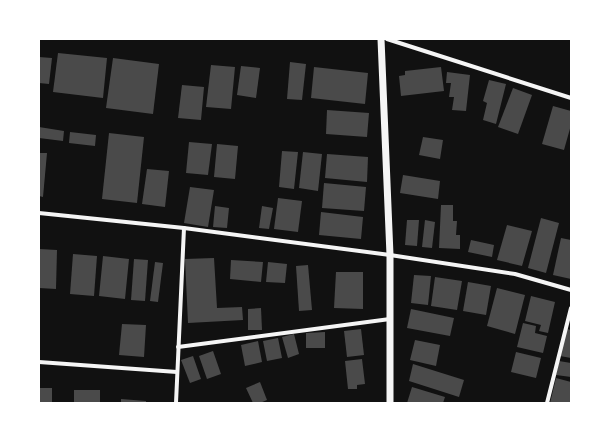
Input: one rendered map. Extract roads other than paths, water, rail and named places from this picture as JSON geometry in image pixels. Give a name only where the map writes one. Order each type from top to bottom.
[{"type":"street","points":[[381,39],[390,255],[390,403]]},
{"type":"street","points":[[387,39],[571,98]]},
{"type":"street","points":[[39,213],[184,228],[390,255],[515,274],[571,290]]},
{"type":"street","points":[[176,403],[184,228]]},
{"type":"street","points":[[547,403],[571,308]]},
{"type":"street","points":[[178,347],[390,319]]},
{"type":"street","points":[[39,362],[178,372]]}]
